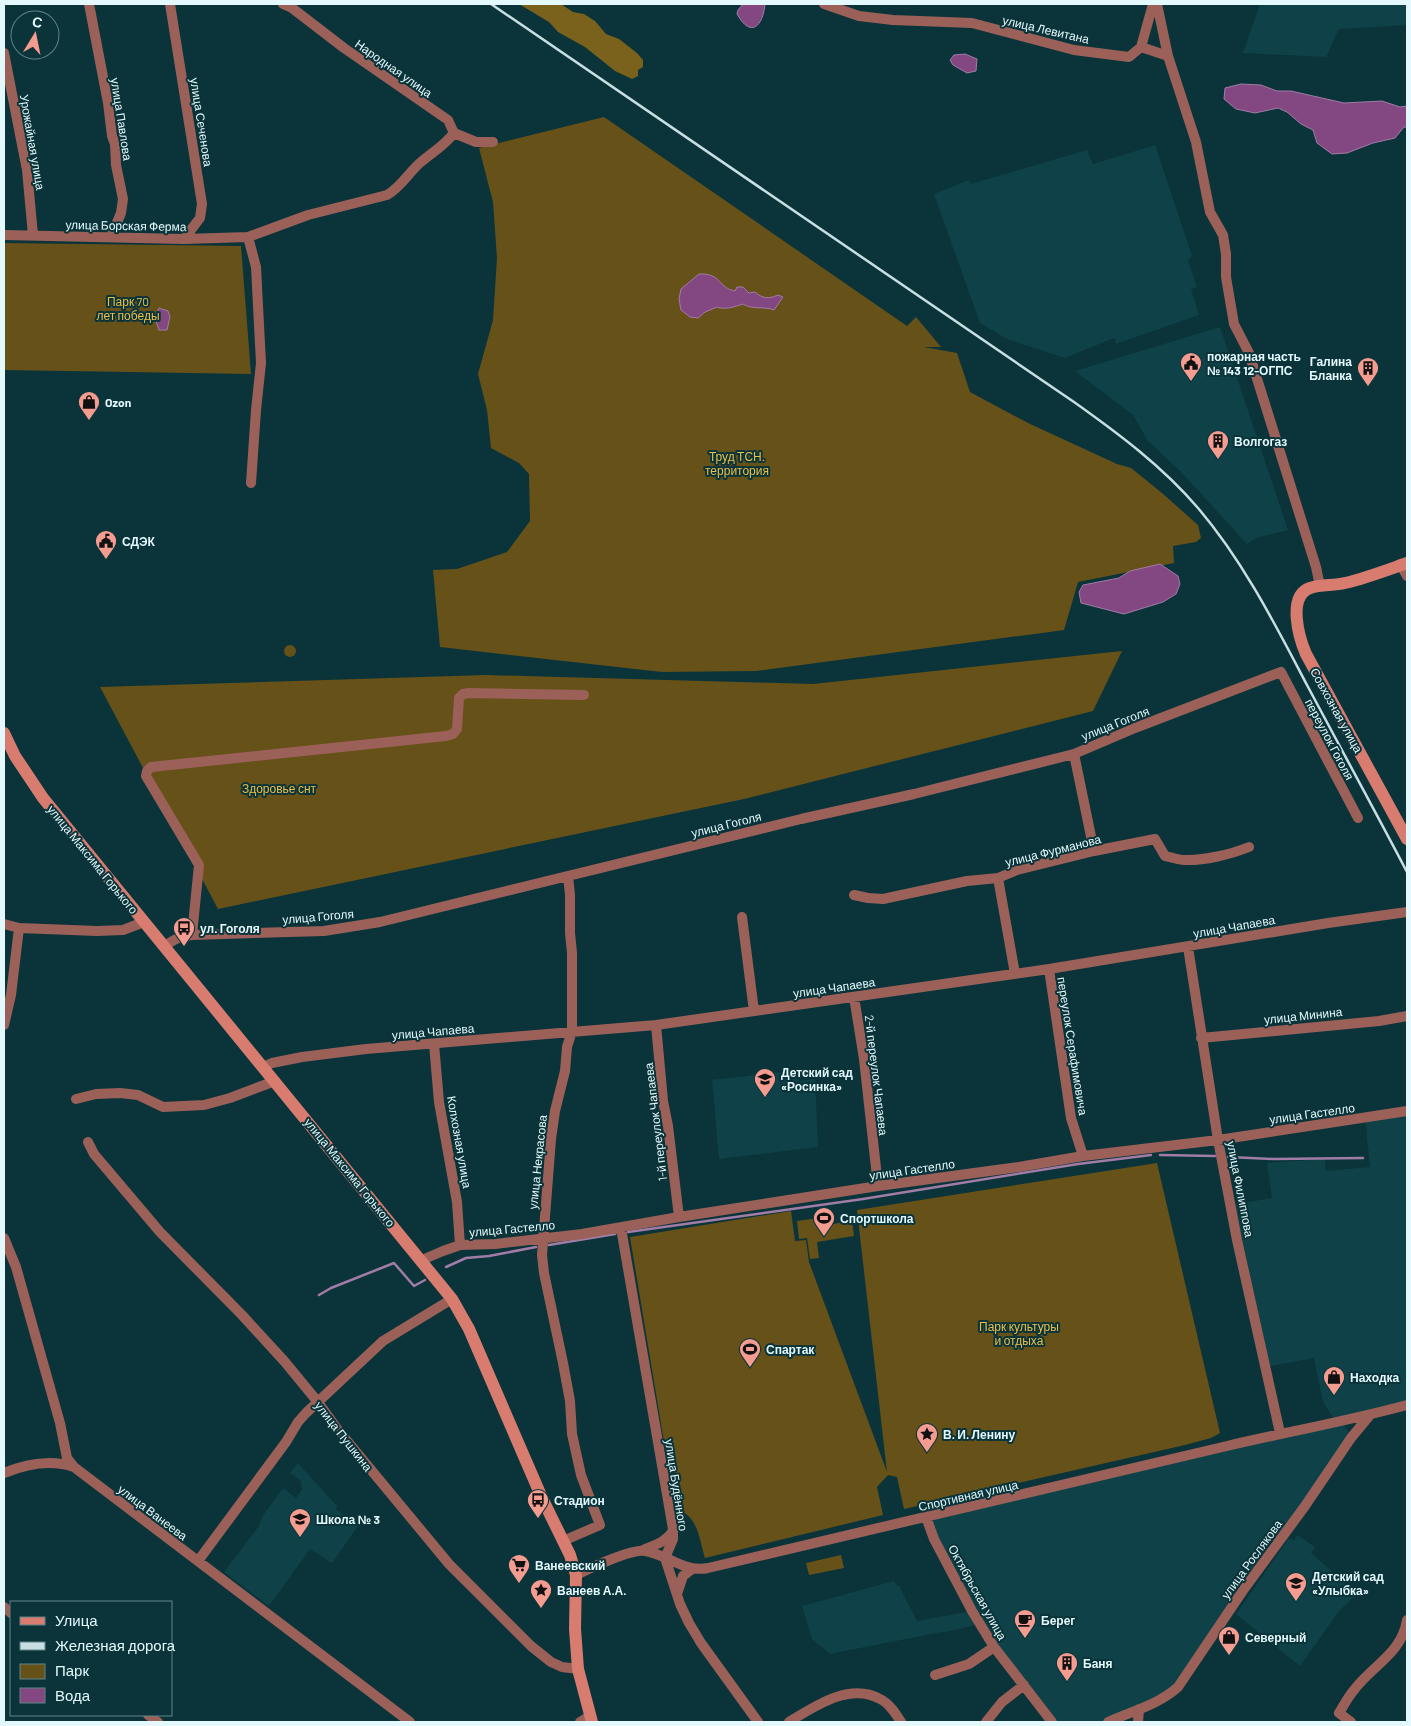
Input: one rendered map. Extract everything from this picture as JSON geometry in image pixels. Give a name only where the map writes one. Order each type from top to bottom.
[{"type":"street","name":"улица Павлова","points":[[89,4],[108,103],[112,136],[115,144],[116,166],[123,199],[121,214],[111,237]]},
{"type":"street","name":"улица Сеченова","points":[[170,4],[202,204],[200,218],[184,239]]},
{"type":"street","name":"Народная улица","points":[[283,4],[292,8],[344,48],[448,120],[454,133]]},
{"type":"street","name":"улица Левитана","points":[[824,4],[859,16],[911,21],[972,23],[1050,44],[1110,55],[1129,57],[1141,47]]},
{"type":"street","points":[[1153,4],[1141,47],[1168,56]]},
{"type":"street","points":[[1157,4],[1168,56],[1196,142],[1210,212],[1223,235],[1226,254],[1226,276],[1234,324],[1252,363],[1314,558],[1320,586],[1346,583],[1405,568]]},
{"type":"street","name":"Урожайная улица","points":[[4,53],[27,170],[33,235]]},
{"type":"street","name":"улица Борская Ферма","points":[[4,235],[184,239],[248,238],[308,215],[386,195],[395,190],[420,162],[448,142],[454,133]]},
{"type":"street","points":[[454,133],[476,142],[493,142]]},
{"type":"street","points":[[248,238],[256,267],[261,363],[251,483]]},
{"type":"street","name":"Совхозная улица","points":[[1320,586],[1308,588],[1300,596],[1297,603],[1297,620],[1302,644],[1407,839]]},
{"type":"street","name":"улица Гоголя","points":[[164,946],[176,939],[192,935],[324,931],[380,922],[800,819],[914,794],[1074,754],[1135,728],[1281,672]]},
{"type":"street","name":"переулок Гоголя","points":[[1281,672],[1358,818]]},
{"type":"street","points":[[192,935],[198,865],[146,776],[147,771],[151,767],[446,736],[453,734],[457,729],[460,698],[463,694],[469,693],[584,695]]},
{"type":"street","name":"улица Максима Горького","points":[[4,733],[15,756],[43,798],[452,1299],[469,1329],[542,1498],[570,1555],[576,1574],[575,1629],[578,1669]]},
{"type":"street","points":[[1074,754],[1094,851]]},
{"type":"street","name":"улица Фурманова","points":[[854,895],[868,898],[883,898],[967,881],[998,878],[1017,870],[1094,851],[1155,839],[1165,856],[1182,860],[1194,860],[1238,852],[1249,847]]},
{"type":"street","name":"улица Некрасова","points":[[563,1541],[600,1525],[582,1474],[572,1434],[570,1401],[544,1273],[542,1238],[555,1111],[565,1072],[567,1047],[572,1031],[572,953],[568,876]]},
{"type":"street","points":[[998,878],[1015,974]]},
{"type":"street","name":"улица Чапаева","points":[[263,1067],[272,1063],[302,1057],[366,1049],[656,1025],[1049,969],[1319,924],[1407,912]]},
{"type":"street","points":[[742,917],[754,1011]]},
{"type":"street","points":[[4,924],[19,928],[122,930],[144,922]]},
{"type":"street","points":[[4,1025],[11,994],[19,928]]},
{"type":"street","name":"улица Филиппова","points":[[1188,947],[1218,1140],[1237,1240],[1280,1434]]},
{"type":"street","name":"переулок Серафимовича","points":[[1049,969],[1071,1118],[1083,1156]]},
{"type":"street","name":"2-й переулок Чапаева","points":[[854,997],[864,1058],[878,1186]]},
{"type":"street","name":"улица Минина","points":[[1202,1038],[1379,1021],[1407,1016]]},
{"type":"street","name":"1-й переулок Чапаева","points":[[656,1025],[664,1108],[668,1126],[679,1217]]},
{"type":"street","name":"Колхозная улица","points":[[434,1044],[439,1102],[457,1202],[460,1245]]},
{"type":"street","points":[[76,1099],[96,1094],[120,1093],[138,1095],[163,1107],[204,1105],[230,1098],[275,1081]]},
{"type":"street","name":"улица Гастелло","points":[[422,1260],[460,1245],[495,1244],[621,1228],[679,1217],[878,1186],[1019,1167],[1083,1156],[1218,1140],[1407,1111]]},
{"type":"street","name":"улица Пушкина","points":[[88,1142],[94,1154],[160,1232],[242,1314],[286,1362],[338,1430],[449,1564],[531,1646],[550,1662],[562,1667],[578,1669]]},
{"type":"street","name":"улица Будённого","points":[[621,1228],[674,1529],[673,1539],[665,1558]]},
{"type":"street","name":"улица Ванеева","points":[[4,1238],[16,1267],[62,1429],[64,1448],[68,1461],[74,1468],[410,1722]]},
{"type":"street","points":[[198,1560],[286,1442],[298,1422],[317,1401],[383,1341],[452,1299]]},
{"type":"street","points":[[1370,1415],[1407,1404]]},
{"type":"street","name":"Спортивная улица","points":[[643,1550],[692,1569],[708,1568],[1280,1434],[1370,1415]]},
{"type":"street","name":"улица Рослякова","points":[[1108,1722],[1168,1696],[1178,1687],[1244,1589],[1305,1506],[1351,1438],[1370,1415]]},
{"type":"street","points":[[1336,1423],[1345,1426],[1351,1438]]},
{"type":"street","points":[[4,1473],[26,1466],[57,1460],[62,1455],[64,1448]]},
{"type":"street","points":[[52,1462],[74,1468]]},
{"type":"street","name":"Октябрьская улица","points":[[926,1518],[934,1539],[972,1611],[994,1647],[1052,1722]]},
{"type":"street","points":[[576,1574],[660,1543],[669,1537],[674,1529]]},
{"type":"street","points":[[665,1558],[689,1623],[701,1643],[758,1722]]},
{"type":"street","points":[[677,1594],[683,1576],[692,1569]]},
{"type":"street","points":[[1352,1722],[1339,1713],[1354,1690],[1392,1653],[1406,1630],[1407,1620]]},
{"type":"street","points":[[935,1675],[970,1664],[994,1647]]},
{"type":"street","points":[[578,1669],[587,1720]]},
{"type":"street","points":[[986,1722],[1002,1702],[1024,1685]]},
{"type":"street","points":[[789,1722],[810,1709],[836,1697],[854,1692],[882,1699],[901,1722]]},
{"type":"street","points":[[1138,1722],[1139,1709]]},
{"type":"street","points":[[1118,1717],[1133,1722]]},
{"type":"shaded area","points":[[519,4],[561,4],[573,12],[584,14],[595,21],[606,34],[619,39],[637,53],[643,60],[643,67],[638,70],[638,76],[632,79],[615,71],[585,47],[558,32],[549,22]]},
{"type":"shaded area","points":[[1260,4],[1407,4],[1407,25],[1339,29],[1326,57],[1243,53]]},
{"type":"shaded area","points":[[1155,145],[1192,256],[1188,261],[1197,287],[1191,289],[1199,315],[1116,344],[1114,338],[1065,358],[1007,339],[980,323],[934,194],[969,180],[971,184],[1087,150],[1093,164]]},
{"type":"shaded area","points":[[1220,327],[1288,530],[1256,538],[1247,544],[1182,473],[1148,441],[1133,415],[1075,371]]},
{"type":"shaded area","name":"Детский сад «Росинка»","points":[[798,1070],[799,1081],[815,1079],[818,1147],[719,1159],[712,1080]]},
{"type":"shaded area","points":[[1407,1111],[1407,1405],[1337,1423],[1345,1426],[1350,1434],[1178,1687],[1108,1722],[1052,1722],[980,1624],[830,1654],[812,1639],[802,1606],[894,1581],[899,1586],[917,1621],[972,1611],[926,1517],[1336,1422],[1323,1402],[1314,1358],[1266,1367],[1231,1205],[1272,1198],[1267,1163],[1325,1159],[1326,1171],[1370,1167],[1365,1117]]},
{"type":"shaded area","name":"Школа № 3","points":[[298,1463],[337,1506],[336,1509],[358,1526],[332,1563],[310,1549],[269,1606],[224,1572],[259,1526],[262,1517],[283,1488],[296,1498],[302,1490],[301,1481],[290,1473]]},
{"type":"shaded area","name":"Детский сад «Улыбка»","points":[[1297,1535],[1315,1547],[1311,1553],[1357,1594],[1339,1611],[1300,1666],[1236,1614],[1289,1538],[1294,1541]]},
{"type":"green space","name":"Труд ТСН. территория","points":[[604,117],[907,326],[916,317],[941,347],[924,347],[957,353],[970,392],[1028,423],[1117,464],[1131,468],[1198,525],[1201,538],[1196,542],[1173,546],[1174,563],[1078,582],[1064,630],[756,671],[662,672],[440,647],[433,570],[457,569],[507,552],[530,521],[529,474],[519,463],[491,448],[487,410],[478,374],[493,320],[497,258],[493,202],[479,148]]},
{"type":"green space","name":"Парк 70 лет победы","points":[[4,243],[241,246],[251,374],[4,370]]},
{"type":"green space","points":[[288,645],[292,645],[296,651],[292,657],[288,657],[284,653],[284,649]]},
{"type":"green space","name":"Здоровье снт","points":[[1122,651],[1093,711],[744,799],[218,909],[100,687],[486,675],[813,684]]},
{"type":"green space","name":"Парк культуры и отдыха","points":[[1157,1163],[1220,1433],[1211,1438],[1185,1445],[904,1509],[897,1477],[888,1475],[877,1487],[883,1515],[705,1558],[696,1527],[683,1512],[676,1514],[630,1237],[791,1211],[795,1241],[806,1240],[809,1262],[887,1472],[857,1210]]},
{"type":"green space","name":"Спортшкола","points":[[832,1216],[833,1224],[852,1221],[854,1236],[817,1242],[819,1258],[810,1259],[807,1238],[799,1239],[797,1221]]},
{"type":"green space","points":[[841,1555],[844,1568],[809,1575],[806,1563]]},
{"type":"water","points":[[743,4],[765,4],[762,18],[756,27],[751,28],[747,26],[737,14]]},
{"type":"water","points":[[965,54],[977,59],[976,71],[967,73],[953,65],[950,60],[954,55]]},
{"type":"water","points":[[1241,84],[1261,85],[1277,91],[1291,91],[1344,103],[1382,101],[1400,107],[1407,106],[1407,127],[1404,127],[1395,138],[1373,143],[1347,153],[1332,154],[1317,143],[1313,130],[1301,124],[1287,112],[1278,108],[1255,113],[1236,109],[1224,99],[1225,88]]},
{"type":"water","points":[[699,274],[712,276],[725,287],[735,291],[737,287],[743,287],[749,293],[755,292],[763,297],[769,298],[778,295],[783,297],[774,310],[750,307],[743,304],[726,308],[717,307],[705,312],[698,318],[690,317],[681,310],[679,299],[681,289]]},
{"type":"water","points":[[159,308],[168,311],[170,317],[167,330],[159,330],[155,318]]},
{"type":"water","points":[[1160,564],[1178,576],[1180,584],[1176,594],[1163,602],[1124,614],[1081,603],[1079,592],[1083,585],[1119,578],[1130,571]]},
{"type":"waterway","points":[[628,1232],[863,1199],[1078,1164],[1151,1155]]},
{"type":"waterway","points":[[1160,1155],[1215,1156]]},
{"type":"waterway","points":[[1228,1157],[1274,1159],[1363,1158]]},
{"type":"waterway","points":[[549,1245],[615,1234]]},
{"type":"waterway","points":[[446,1267],[466,1258],[489,1256],[536,1247]]},
{"type":"waterway","points":[[319,1295],[331,1288],[394,1263],[414,1286],[425,1280]]},
{"type":"railway","points":[[491,4],[1074,402],[1124,439],[1170,478],[1214,528],[1244,571],[1283,639],[1407,872]]},
{"type":"place","name":"пожарная часть № 143 12-ОГПС","points":[[1191,382]]},
{"type":"place","name":"Галина Бланка","points":[[1368,387]]},
{"type":"place","name":"Ozon","points":[[89,421]]},
{"type":"place","name":"Волгогаз","points":[[1218,460]]},
{"type":"place","name":"СДЭК","points":[[106,560]]},
{"type":"place","name":"ул. Гоголя","points":[[184,947]]},
{"type":"place","name":"Детский сад «Росинка»","points":[[765,1098]]},
{"type":"place","name":"Спортшкола","points":[[824,1237]]},
{"type":"place","name":"Спартак","points":[[750,1368]]},
{"type":"place","name":"Находка","points":[[1334,1396]]},
{"type":"place","name":"В. И. Ленину","points":[[927,1453]]},
{"type":"place","name":"Стадион","points":[[538,1519]]},
{"type":"place","name":"Школа № 3","points":[[300,1538]]},
{"type":"place","name":"Ванеевский","points":[[519,1584]]},
{"type":"place","name":"Детский сад «Улыбка»","points":[[1296,1602]]},
{"type":"place","name":"Ванеев А.А.","points":[[541,1609]]},
{"type":"place","name":"Берег","points":[[1025,1639]]},
{"type":"place","name":"Северный","points":[[1229,1656]]},
{"type":"place","name":"Баня","points":[[1067,1682]]}]
